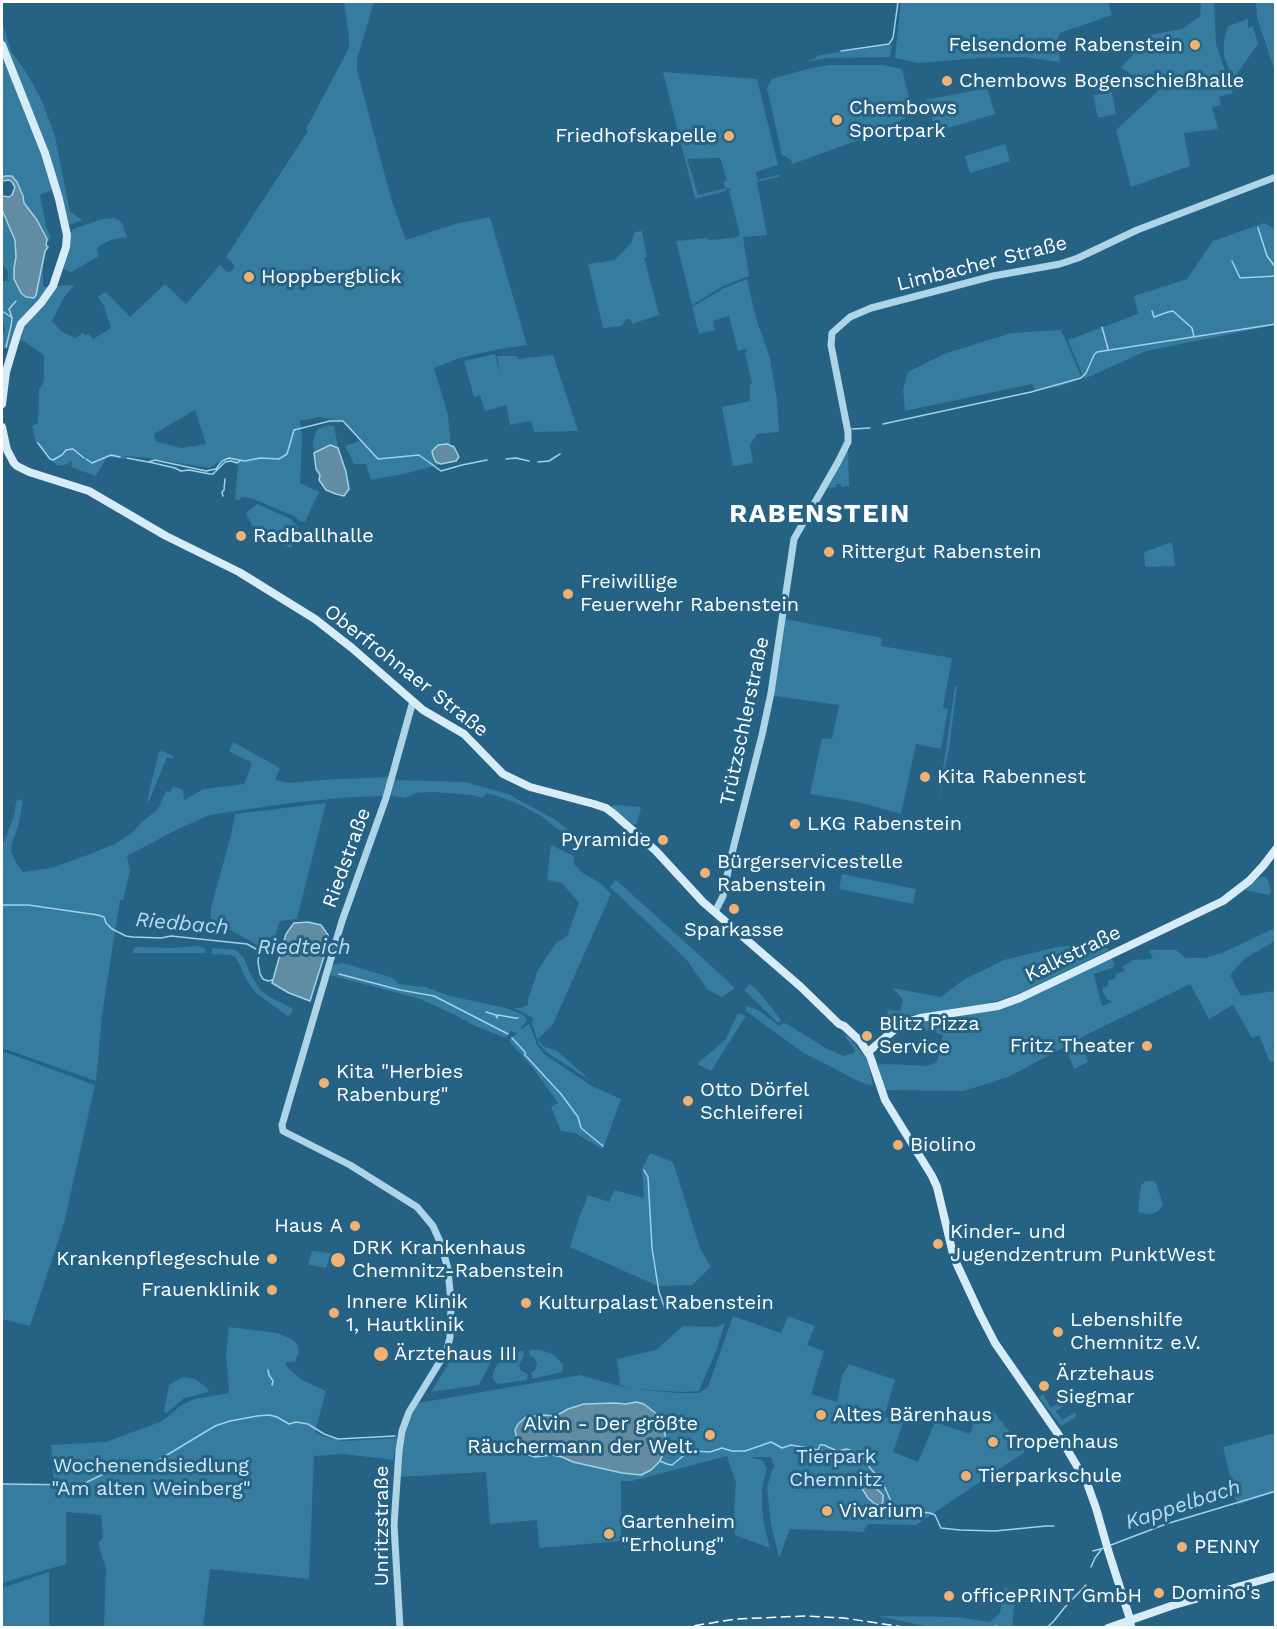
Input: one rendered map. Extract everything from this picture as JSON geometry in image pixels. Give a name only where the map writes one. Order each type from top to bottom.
[{"type":"main road","points":[[2,45],[45,153],[67,235],[66,247],[53,286],[21,324],[6,372],[2,404]]},
{"type":"main road","name":"Oberfrohnaer Straße","points":[[2,427],[7,450],[14,463],[20,468],[89,491],[166,536],[254,581],[333,633],[423,710],[464,734],[503,774],[530,787],[606,808],[649,844],[693,893],[860,1041],[868,1052],[885,1100],[934,1181],[954,1258],[995,1344],[1058,1434],[1087,1482],[1130,1623]]},
{"type":"main road","name":"Kalkstraße","points":[[868,1052],[907,1022],[998,1006],[1020,998],[1203,911],[1244,886],[1275,849]]},
{"type":"main road","points":[[1108,1628],[1275,1576]]},
{"type":"street","name":"Limbacher Straße","points":[[832,333],[850,317],[871,308],[993,276],[1078,258],[1137,230],[1275,177]]},
{"type":"street","name":"Trützschlerstraße","points":[[715,912],[723,896],[762,735],[794,539],[848,442],[831,345],[832,333]]},
{"type":"street","name":"Riedstraße","points":[[282,1128],[342,921],[386,798],[413,701]]},
{"type":"street","name":"Unritzstraße","points":[[282,1128],[283,1131],[350,1165],[417,1207],[433,1226],[448,1269],[451,1303],[450,1337],[447,1350],[409,1412],[402,1431],[399,1451],[394,1526],[400,1628]]},
{"type":"green space","points":[[344,2],[374,2],[357,59],[357,70],[392,202],[406,240],[455,224],[490,217],[527,345],[460,358],[434,368],[448,415],[451,446],[447,444],[433,456],[436,462],[441,464],[371,480],[366,464],[354,464],[345,446],[360,441],[343,421],[319,417],[300,421],[302,438],[300,483],[319,492],[305,522],[251,498],[241,497],[240,500],[235,500],[238,463],[223,459],[210,468],[148,458],[107,457],[96,476],[71,467],[70,461],[68,465],[56,465],[36,443],[32,426],[38,423],[39,390],[44,381],[44,355],[19,340],[24,324],[40,310],[57,286],[74,286],[64,297],[52,321],[62,332],[76,338],[83,332],[85,335],[89,334],[93,339],[111,328],[104,306],[98,297],[106,292],[130,317],[165,284],[186,304],[220,265],[227,272],[232,271],[235,266],[226,257],[308,131],[306,129],[349,48]],"holes":[[[195,410],[206,444],[181,448],[155,441],[154,434]]]},
{"type":"green space","points":[[901,2],[1108,2],[1112,15],[1060,33],[1057,40],[1060,62],[1024,57],[918,63],[895,58]]},
{"type":"green space","points":[[1201,2],[1214,2],[1216,44],[1233,93],[1219,97],[1221,105],[1212,107],[1218,129],[1184,133],[1190,166],[1131,187],[1116,130],[1159,90],[1121,68],[1149,35],[1182,29],[1200,16]]},
{"type":"green space","points":[[1256,2],[1275,2],[1275,71],[1257,18]]},
{"type":"green space","points":[[1248,19],[1248,28],[1253,26],[1258,44],[1233,79],[1224,56],[1224,40],[1228,26]]},
{"type":"green space","points":[[2,22],[11,51],[42,101],[55,136],[70,212],[83,220],[69,225],[59,188],[40,195],[51,238],[46,243],[48,247],[43,268],[43,286],[48,288],[10,349],[2,347],[2,335],[5,329],[2,321],[2,281],[7,281],[8,272],[5,267],[2,269],[2,210],[15,240],[14,268],[36,295],[46,246],[43,229],[24,203],[17,182],[6,176],[2,177]]},
{"type":"green space","points":[[892,46],[890,57],[828,58],[807,62],[820,55]]},
{"type":"green space","name":"Chembows Sportpark","points":[[829,65],[882,65],[902,69],[913,114],[870,136],[792,164],[791,160],[782,155],[767,88],[772,79]]},
{"type":"green space","points":[[663,72],[757,79],[778,165],[756,172],[756,174],[758,180],[781,174],[778,177],[757,182],[767,235],[743,237],[749,276],[723,286],[692,305],[676,241],[722,239],[740,235],[729,191],[731,189],[726,188],[726,191],[695,199]],"holes":[[[720,158],[727,180],[723,182],[726,188],[698,195],[687,159]]]},
{"type":"green space","points":[[987,88],[995,114],[935,132],[926,100]]},
{"type":"green space","points":[[1112,92],[1116,114],[1098,118],[1093,95]]},
{"type":"green space","points":[[1005,144],[1010,161],[970,173],[965,156]]},
{"type":"green space","points":[[113,218],[122,223],[127,237],[111,240],[99,246],[97,250],[99,256],[71,272],[63,269],[70,233],[73,229],[102,219]]},
{"type":"green space","points":[[1264,223],[1275,229],[1275,325],[1146,351],[1084,379],[1068,340],[1138,314],[1134,296],[1187,279],[1213,241]]},
{"type":"green space","points":[[642,231],[647,257],[644,258],[659,314],[661,314],[632,324],[630,319],[626,319],[622,326],[603,328],[588,264],[615,260],[631,243],[635,232]]},
{"type":"green space","points":[[747,279],[756,318],[770,358],[777,400],[779,432],[757,434],[750,445],[753,463],[733,466],[722,407],[750,401],[750,384],[752,383],[745,354],[747,349],[738,351],[729,316],[713,321],[715,330],[699,334],[692,307],[724,288]]},
{"type":"green space","points":[[1061,330],[1082,378],[1061,386],[1035,391],[1032,384],[905,411],[903,389],[908,372],[944,354],[1011,333]]},
{"type":"green space","points":[[495,354],[500,375],[497,356],[517,356],[518,359],[553,355],[578,431],[534,432],[531,421],[510,425],[506,405],[485,411],[480,395],[474,397],[464,361]]},
{"type":"green space","points":[[329,425],[334,426],[339,452],[338,448],[314,453],[315,434],[318,429]]},
{"type":"green space","points":[[848,449],[849,486],[841,487],[841,484],[836,484],[836,487],[828,488]]},
{"type":"green space","points":[[257,504],[291,519],[298,527],[291,548],[256,533],[246,513]]},
{"type":"green space","points":[[1172,542],[1175,566],[1145,567],[1144,552]]},
{"type":"green space","points":[[786,619],[882,638],[881,646],[952,658],[943,708],[948,709],[941,749],[916,744],[901,814],[858,802],[810,794],[822,738],[832,739],[839,705],[774,696]]},
{"type":"green space","points":[[955,686],[957,687],[949,749],[938,803]]},
{"type":"green space","points":[[233,742],[280,768],[275,780],[290,783],[391,777],[383,796],[290,803],[210,815],[127,856],[130,870],[123,900],[120,900],[102,1015],[96,1081],[2,1048],[2,842],[4,842],[14,816],[16,802],[19,799],[23,801],[18,827],[12,842],[11,852],[16,863],[23,872],[51,868],[115,844],[133,832],[158,809],[166,791],[170,792],[173,786],[183,790],[184,800],[204,789],[244,784],[252,763],[229,751]]},
{"type":"green space","points":[[159,752],[174,756],[173,759],[167,757],[147,806]]},
{"type":"green space","points":[[395,780],[465,782],[508,794],[554,819],[571,832],[577,844],[541,816],[519,804],[497,796],[487,793],[483,798],[433,792],[416,793],[405,798],[397,797],[391,795]]},
{"type":"green space","points":[[326,803],[297,919],[280,921],[272,946],[257,945],[211,919],[211,908],[235,814]]},
{"type":"green space","points":[[613,805],[640,807],[637,823],[634,825],[612,808]]},
{"type":"green space","points":[[551,845],[574,856],[574,864],[611,894],[553,1024],[538,1039],[544,1047],[556,1050],[591,1081],[546,1052],[539,1044],[532,1024],[533,1018],[514,1008],[528,1005],[538,970],[555,944],[567,936],[579,903],[562,883],[547,880]]},
{"type":"green space","points":[[842,874],[916,889],[913,904],[839,889]]},
{"type":"green space","points":[[1262,876],[1267,878],[1271,891],[1269,895],[1245,890],[1249,885]]},
{"type":"green space","points":[[616,880],[735,988],[722,997],[708,990],[686,959],[610,887]]},
{"type":"green space","points":[[134,920],[203,923],[206,926],[160,924],[146,927],[134,924]]},
{"type":"green space","points":[[1275,928],[1275,941],[1244,959],[1230,975],[1241,996],[1275,991],[1276,1042],[1273,1043],[1275,1061],[1270,1062],[1259,1035],[1252,1038],[1233,1005],[1209,1019],[1190,984],[1080,1038],[1088,1062],[1074,1069],[1065,1047],[1008,1077],[964,1091],[884,1090],[878,1065],[928,1066],[937,1062],[943,1035],[926,1030],[921,1023],[912,1025],[911,1023],[973,1013],[1112,959],[1115,964],[1112,968],[1094,974],[1102,1006],[1112,1002],[1102,991],[1103,987],[1107,987],[1109,980],[1115,979],[1116,974],[1125,971],[1122,967],[1133,960],[1153,959],[1149,950],[1176,950],[1186,958],[1205,958],[1222,953]]},
{"type":"green space","points":[[1083,945],[1089,948],[1104,946],[1109,950],[1018,994],[972,1006],[913,1015],[883,1029],[888,1010],[900,1011],[903,999],[892,988],[941,997],[963,980],[1004,960],[1057,947]]},
{"type":"green space","points":[[196,946],[205,948],[206,953],[133,953],[136,947]]},
{"type":"green space","points":[[213,948],[236,950],[244,958],[259,989],[293,1009],[291,1014],[288,1016],[257,994],[247,981],[235,957],[211,954]]},
{"type":"green space","points":[[343,963],[393,978],[399,984],[425,987],[450,996],[506,1008],[522,1014],[527,1021],[520,1029],[530,1025],[537,1045],[545,1055],[592,1086],[621,1099],[603,1149],[575,1133],[561,1131],[551,1107],[558,1103],[533,1068],[510,1042],[510,1038],[517,1033],[511,1031],[506,1038],[475,1026],[420,999],[330,975],[332,965]]},
{"type":"green space","points":[[750,984],[781,1020],[778,1023],[744,990]]},
{"type":"green space","points":[[746,1006],[758,1010],[779,1026],[787,1024],[827,1049],[844,1056],[855,1052],[845,1037],[847,1035],[865,1057],[873,1086],[860,1082],[802,1052],[746,1011]]},
{"type":"green space","points":[[738,1013],[746,1016],[711,1071],[697,1064],[726,1039]]},
{"type":"green space","points":[[2,1051],[95,1085],[64,1223],[30,1326],[2,1319]]},
{"type":"green space","points":[[650,1153],[673,1162],[700,1248],[711,1267],[692,1285],[658,1286],[570,1247],[588,1195],[609,1202],[614,1190],[644,1198],[642,1169]]},
{"type":"green space","points":[[1146,1181],[1156,1183],[1163,1204],[1157,1212],[1150,1214],[1138,1211],[1141,1185]]},
{"type":"green space","points":[[312,1251],[331,1253],[326,1268],[308,1265]]},
{"type":"green space","name":"Tierpark Chemnitz","points":[[733,1316],[781,1333],[788,1316],[815,1326],[807,1345],[824,1351],[811,1394],[837,1402],[842,1376],[849,1364],[895,1380],[884,1417],[903,1423],[893,1452],[918,1462],[935,1422],[970,1434],[975,1420],[992,1409],[1025,1452],[916,1525],[868,1524],[863,1532],[790,1529],[779,1558],[771,1525],[767,1487],[775,1466],[771,1457],[750,1457],[762,1460],[767,1468],[762,1488],[762,1505],[770,1548],[735,1535],[736,1483],[727,1456],[632,1481],[621,1481],[621,1541],[539,1548],[537,1520],[490,1524],[486,1472],[399,1477],[405,1431],[418,1403],[580,1375],[630,1389],[620,1385],[617,1359],[656,1350],[683,1326],[716,1327],[725,1323],[699,1391],[633,1389],[678,1393],[699,1393],[708,1387]]},
{"type":"green space","name":"Wochenendsiedlung \"Am alten Weinberg\"","points":[[229,1327],[278,1333],[297,1344],[299,1352],[295,1362],[286,1362],[286,1366],[302,1380],[326,1391],[315,1432],[343,1441],[398,1438],[393,1460],[344,1454],[314,1456],[309,1579],[210,1569],[203,1627],[104,1627],[106,1569],[98,1543],[103,1538],[101,1515],[66,1512],[66,1564],[2,1583],[2,1485],[54,1485],[51,1445],[106,1442],[160,1422],[180,1406],[194,1399],[229,1393],[226,1353]]},
{"type":"green space","points":[[523,1350],[524,1356],[519,1365],[521,1371],[528,1374],[527,1380],[498,1384],[495,1382],[493,1373],[502,1359]]},
{"type":"green space","points":[[529,1350],[540,1350],[553,1354],[563,1364],[562,1372],[533,1379],[531,1373],[537,1364],[534,1357],[530,1356]]},
{"type":"green space","points":[[469,1354],[492,1354],[494,1356],[479,1385],[431,1392],[452,1358]]},
{"type":"green space","points":[[183,1377],[195,1379],[209,1392],[184,1398],[167,1413],[164,1412],[169,1385]]},
{"type":"green space","points":[[1043,1394],[1051,1408],[1066,1398],[1069,1403],[1056,1411],[1062,1420],[1075,1412],[1076,1417],[1061,1426],[1039,1397]]},
{"type":"green space","points":[[1275,1433],[1275,1492],[1237,1505],[1223,1447]]},
{"type":"green space","points":[[49,1572],[49,1627],[2,1627],[2,1588]]},
{"type":"green space","points":[[1004,1588],[1016,1590],[1012,1627],[929,1627],[879,1616],[956,1617],[990,1622],[1000,1613]]},
{"type":"water","points":[[12,176],[17,182],[24,203],[37,220],[47,239],[48,247],[45,251],[34,298],[26,297],[21,293],[14,279],[15,240],[2,210],[2,196],[12,195],[15,187],[9,180],[2,181],[2,177]]},
{"type":"water","points":[[447,444],[454,447],[459,457],[456,461],[441,464],[436,462],[432,451],[438,445]]},
{"type":"water","points":[[330,445],[338,448],[346,472],[349,489],[344,496],[326,490],[319,480],[320,475],[316,469],[314,453]]},
{"type":"water","name":"Riedteich","points":[[308,922],[321,925],[329,940],[310,1001],[272,983],[286,934],[294,923]]},
{"type":"water","points":[[636,1402],[644,1404],[658,1415],[665,1433],[666,1446],[660,1461],[651,1470],[641,1475],[573,1462],[552,1455],[535,1457],[529,1455],[517,1440],[515,1430],[526,1417],[556,1416],[584,1404]]},
{"type":"water","points":[[861,1478],[883,1495],[881,1506],[868,1498],[858,1482]]},
{"type":"waterway","points":[[841,51],[889,44],[893,38],[898,2]]},
{"type":"waterway","points":[[1258,228],[1267,256],[1276,268]]},
{"type":"waterway","points":[[1232,261],[1240,278],[1276,276]]},
{"type":"waterway","points":[[6,347],[12,318],[9,309],[16,301]]},
{"type":"waterway","points":[[2,311],[11,317]]},
{"type":"waterway","points":[[1152,311],[1154,317],[1173,311],[1192,328],[1194,337]]},
{"type":"waterway","points":[[883,424],[1031,392],[1081,378],[1097,352],[1276,324]]},
{"type":"waterway","points":[[1102,327],[1108,349]]},
{"type":"waterway","points":[[127,458],[148,462],[155,460],[206,471],[216,469],[222,461],[229,458],[245,461],[260,458],[279,459],[287,454],[294,430],[330,421],[343,421],[378,459],[419,455],[441,471],[487,460]]},
{"type":"waterway","points":[[852,429],[870,428]]},
{"type":"waterway","points":[[38,443],[53,460],[66,450],[73,449],[84,458]]},
{"type":"waterway","points":[[538,462],[549,461],[560,454]]},
{"type":"waterway","points":[[86,459],[92,463],[111,455],[120,457]]},
{"type":"waterway","points":[[506,459],[516,458],[529,461]]},
{"type":"waterway","points":[[149,462],[181,471],[213,474],[225,462],[240,461]]},
{"type":"waterway","points":[[223,496],[225,479]]},
{"type":"waterway","name":"Riedbach","points":[[2,905],[28,905],[98,915],[104,917],[112,929],[126,936],[161,938],[171,936],[247,944],[259,953],[258,962],[263,979],[272,980]]},
{"type":"waterway","name":"Riedbach","points":[[339,974],[400,990],[434,996],[508,1034]]},
{"type":"waterway","points":[[486,1012],[496,1015],[497,1018]]},
{"type":"waterway","points":[[497,1017],[498,1015],[518,1018]]},
{"type":"waterway","name":"Riedbach","points":[[512,1038],[561,1094],[578,1117],[581,1128],[603,1146]]},
{"type":"waterway","name":"Riedbach","points":[[644,1170],[648,1177],[652,1248],[659,1292],[665,1309]]},
{"type":"waterway","points":[[268,1370],[273,1381],[272,1385]]},
{"type":"waterway","points":[[2,1484],[81,1485],[114,1469],[152,1464],[215,1426],[257,1416],[269,1415],[289,1424],[296,1422],[308,1424],[338,1439],[395,1436]]},
{"type":"waterway","points":[[660,1461],[672,1465],[688,1452],[710,1452],[722,1448],[745,1451],[771,1442],[782,1448],[791,1445],[818,1450],[820,1445],[824,1445],[837,1451],[847,1449],[860,1454],[882,1481],[893,1506],[898,1510],[935,1515],[941,1528],[995,1531],[1054,1526]]},
{"type":"waterway","name":"Kappelbach","points":[[1111,1545],[1166,1524],[1276,1491]]},
{"type":"waterway","name":"Kappelbach","points":[[1093,1551],[1104,1548]]},
{"type":"waterway","points":[[1091,1567],[1101,1550]]},
{"type":"waterway","points":[[1046,1628],[1086,1585]]},
{"type":"waterway","points":[[993,1628],[996,1626],[1001,1628]]},
{"type":"railway","points":[[680,1628],[736,1619],[805,1616],[844,1618],[910,1628]]},
{"type":"place","name":"Felsendome Rabenstein","points":[[1195,45]]},
{"type":"place","name":"Chembows Bogenschießhalle","points":[[947,81]]},
{"type":"place","name":"Chembows Sportpark","points":[[837,120]]},
{"type":"place","name":"Friedhofskapelle","points":[[729,136]]},
{"type":"place","name":"Hoppbergblick","points":[[249,277]]},
{"type":"place","name":"Radballhalle","points":[[241,536]]},
{"type":"place","name":"Rittergut Rabenstein","points":[[829,552]]},
{"type":"place","name":"Freiwillige Feuerwehr Rabenstein","points":[[568,594]]},
{"type":"place","name":"Kita Rabennest","points":[[925,777]]},
{"type":"place","name":"LKG Rabenstein","points":[[795,824]]},
{"type":"place","name":"Pyramide","points":[[663,840]]},
{"type":"place","name":"Bürgerservicestelle Rabenstein","points":[[705,873]]},
{"type":"place","name":"Sparkasse","points":[[734,909]]},
{"type":"place","name":"Blitz Pizza Service","points":[[867,1036]]},
{"type":"place","name":"Fritz Theater","points":[[1147,1046]]},
{"type":"place","name":"Kita \"Herbies Rabenburg\"","points":[[324,1083]]},
{"type":"place","name":"Otto Dörfel Schleiferei","points":[[688,1101]]},
{"type":"place","name":"Biolino","points":[[898,1145]]},
{"type":"place","name":"Haus A","points":[[355,1226]]},
{"type":"place","name":"Kinder- und Jugendzentrum PunktWest","points":[[938,1244]]},
{"type":"place","name":"Krankenpflegeschule","points":[[272,1259]]},
{"type":"place","name":"DRK Krankenhaus Chemnitz-Rabenstein","points":[[338,1260]]},
{"type":"place","name":"Frauenklinik","points":[[272,1290]]},
{"type":"place","name":"Kulturpalast Rabenstein","points":[[526,1303]]},
{"type":"place","name":"Innere Klinik 1, Hautklinik","points":[[334,1313]]},
{"type":"place","name":"Lebenshilfe Chemnitz e.V.","points":[[1058,1332]]},
{"type":"place","name":"Ärztehaus III","points":[[381,1354]]},
{"type":"place","name":"Ärztehaus Siegmar","points":[[1044,1386]]},
{"type":"place","name":"Altes Bärenhaus","points":[[821,1415]]},
{"type":"place","name":"Alvin - Der größte Räuchermann der Welt.","points":[[710,1435]]},
{"type":"place","name":"Tropenhaus","points":[[993,1442]]},
{"type":"place","name":"Tierparkschule","points":[[966,1476]]},
{"type":"place","name":"Vivarium","points":[[827,1511]]},
{"type":"place","name":"Gartenheim \"Erholung\"","points":[[609,1534]]},
{"type":"place","name":"PENNY","points":[[1182,1547]]},
{"type":"place","name":"Domino's","points":[[1159,1593]]},
{"type":"place","name":"officePRINT GmbH","points":[[949,1596]]},
{"type":"district","name":"RABENSTEIN","points":[[820,514]]}]
